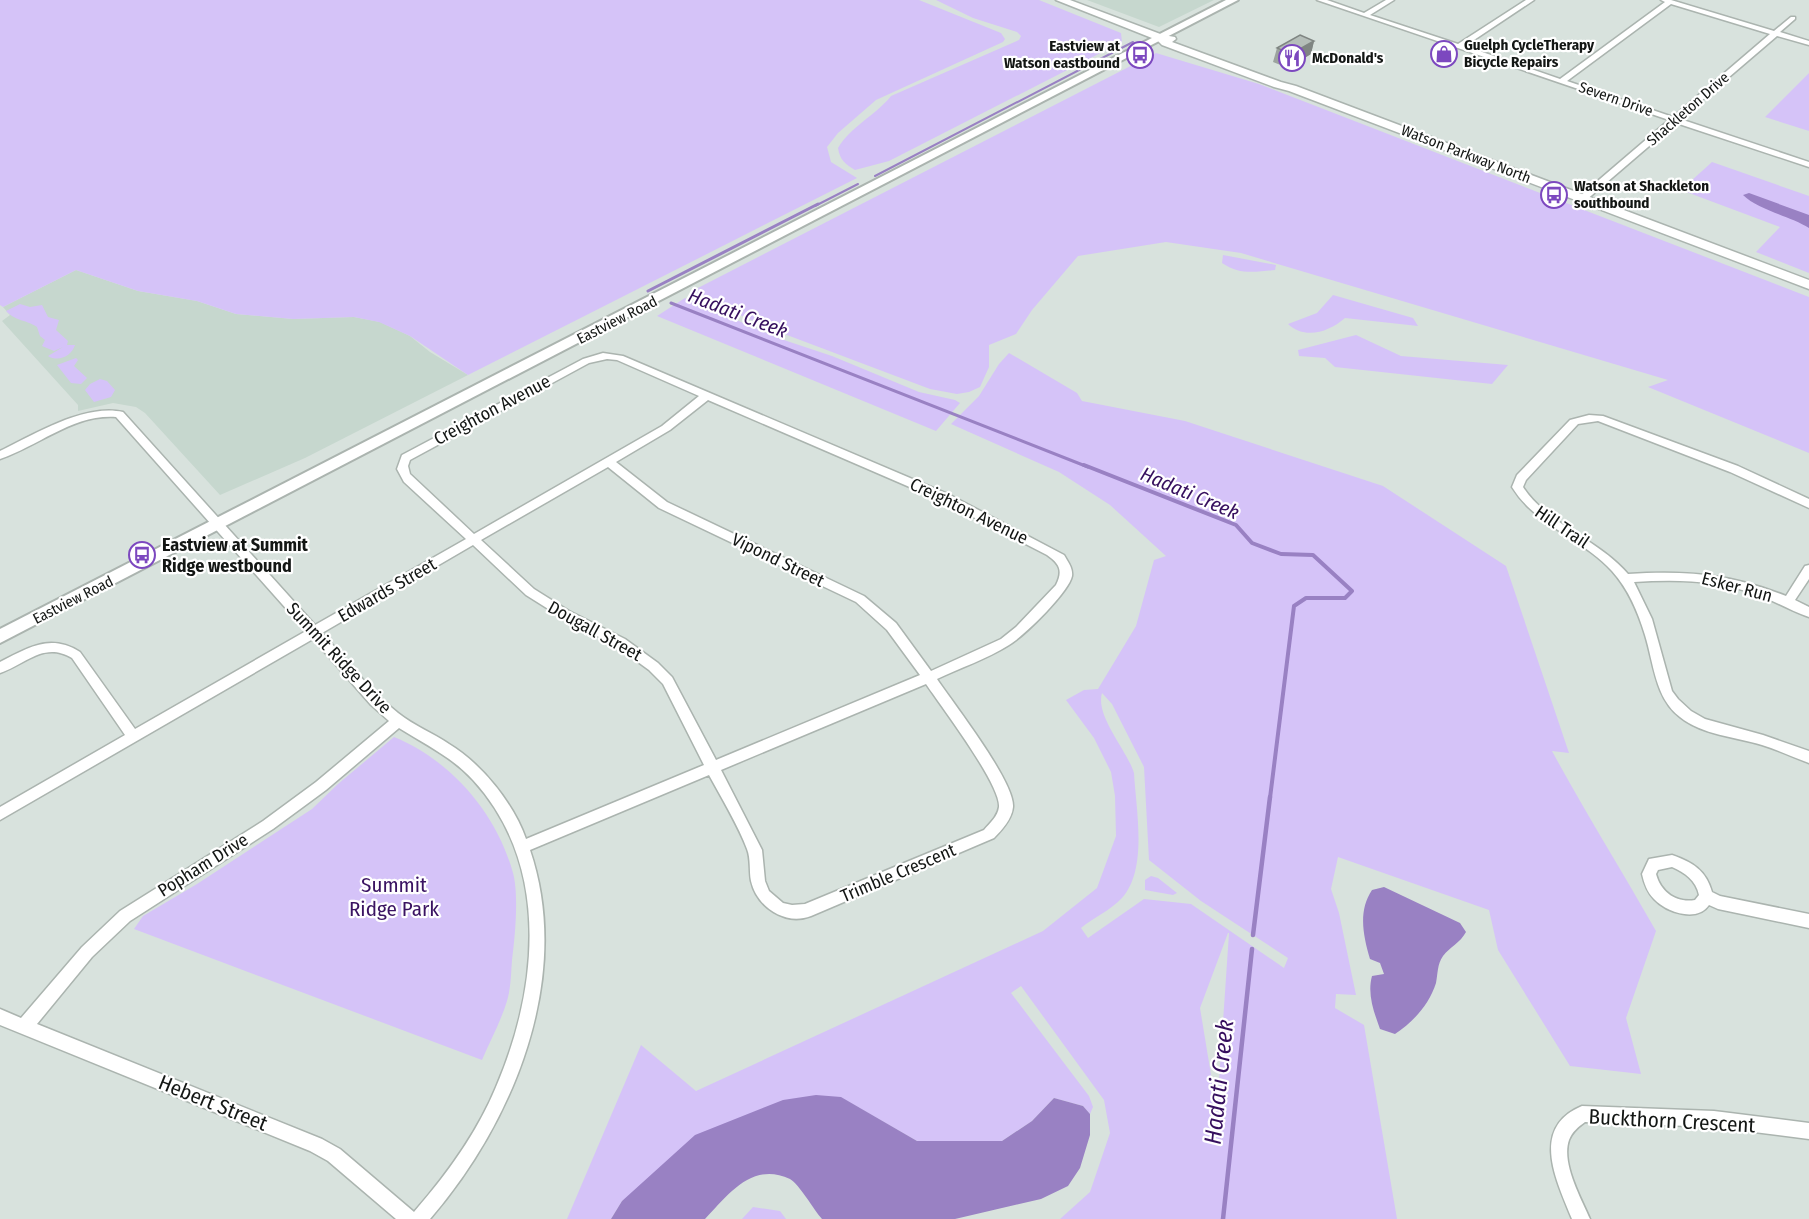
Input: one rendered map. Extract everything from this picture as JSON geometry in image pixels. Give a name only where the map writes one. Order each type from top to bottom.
[{"type":"main road","name":"Watson Parkway North","points":[[1061,0],[1161,38],[1166,43],[1278,85],[1292,88],[1809,285]]},
{"type":"street","name":"Eastview Road","points":[[0,637],[1233,0]]},
{"type":"street","name":"Severn Drive","points":[[1320,0],[1809,165]]},
{"type":"street","points":[[1365,15],[1390,0]]},
{"type":"street","points":[[1459,46],[1531,0]]},
{"type":"street","points":[[1563,81],[1667,1],[1809,43]]},
{"type":"street","name":"Shackleton Drive","points":[[1582,199],[1794,18]]},
{"type":"street","name":"Creighton Avenue","points":[[475,540],[408,479],[403,472],[402,465],[412,453],[598,356],[620,358],[946,498],[1060,558],[1066,568],[1066,577],[1061,588],[1020,630],[988,651],[525,846]]},
{"type":"street","name":"Edwards Street","points":[[0,814],[609,462],[666,428],[707,395]]},
{"type":"street","name":"Summit Ridge Drive","points":[[2,451],[84,418],[119,414],[376,701],[399,721],[456,755],[480,777],[497,798],[525,846],[538,910],[534,978],[525,1023],[500,1096],[483,1130],[448,1187],[419,1219]]},
{"type":"street","name":"Hill Trail","points":[[1809,504],[1734,469],[1611,421],[1589,418],[1574,422],[1521,478],[1517,487],[1530,506],[1598,551],[1626,578],[1643,614],[1666,692],[1673,703],[1686,715],[1702,723],[1763,740],[1809,757]]},
{"type":"street","name":"Vipond Street","points":[[609,462],[663,505],[850,594],[873,608],[895,630],[929,677]]},
{"type":"street","name":"Dougall Street","points":[[475,540],[544,603],[630,649],[658,669],[668,681],[713,768]]},
{"type":"street","points":[[1788,602],[1809,569]]},
{"type":"street","name":"Esker Run","points":[[1626,578],[1692,575],[1719,578],[1788,602],[1809,612]]},
{"type":"street","points":[[0,668],[45,647],[58,646],[69,649],[76,655],[133,736]]},
{"type":"street","name":"Trimble Crescent","points":[[713,768],[754,850],[758,881],[763,895],[778,908],[792,912],[806,912],[989,834],[1004,819],[1006,804],[995,774],[929,677]]},
{"type":"street","name":"Popham Drive","points":[[24,1027],[87,952],[125,916],[268,825],[321,786],[399,721]]},
{"type":"street","points":[[1706,896],[1718,902],[1809,921]]},
{"type":"street","name":"Hebert Street","points":[[0,1017],[316,1145],[334,1155],[409,1219]]},
{"type":"street","name":"Buckthorn Crescent","points":[[1581,1219],[1559,1164],[1558,1147],[1562,1132],[1571,1120],[1582,1114],[1714,1119],[1809,1131]]},
{"type":"shaded area","points":[[1087,0],[1214,0],[1159,27]]},
{"type":"shaded area","points":[[1749,193],[1809,215],[1809,228],[1757,205],[1743,195]]},
{"type":"shaded area","points":[[76,270],[138,291],[197,301],[236,314],[293,319],[354,317],[380,322],[410,336],[430,352],[468,375],[305,458],[220,495],[145,413],[136,407],[113,403],[78,411],[78,405],[2,321],[10,315],[3,307]]},
{"type":"shaded area","points":[[1384,887],[1460,923],[1466,932],[1441,959],[1436,983],[1425,1006],[1395,1034],[1380,1029],[1374,1010],[1370,989],[1372,976],[1384,974],[1380,963],[1370,959],[1363,923],[1365,906],[1372,890]]},
{"type":"shaded area","points":[[816,1095],[841,1097],[917,1141],[1002,1141],[1032,1121],[1054,1098],[1083,1106],[1090,1114],[1090,1135],[1080,1168],[1068,1186],[1041,1199],[955,1219],[822,1219],[794,1182],[776,1175],[764,1174],[742,1183],[705,1219],[611,1219],[622,1201],[695,1135],[783,1100]]},
{"type":"green space","points":[[0,0],[919,0],[1001,33],[1005,39],[1003,42],[876,100],[838,133],[827,147],[831,162],[857,178],[468,375],[410,336],[379,322],[354,317],[293,319],[236,314],[197,301],[138,291],[76,270],[3,307],[0,305]]},
{"type":"green space","points":[[936,0],[1039,0],[1121,33],[1122,42],[889,161],[855,170],[848,166],[840,156],[838,148],[850,133],[891,96],[1019,40],[1021,36],[1017,32],[973,18]]},
{"type":"green space","points":[[1156,53],[1259,84],[1809,297],[1809,453],[1648,387],[1668,380],[1241,253],[1166,242],[1078,256],[1032,310],[1016,334],[989,345],[989,367],[980,387],[957,394],[930,389],[787,335],[702,299],[694,290]]},
{"type":"green space","points":[[1809,73],[1809,131],[1765,117]]},
{"type":"green space","points":[[1712,162],[1809,196],[1809,273],[1756,252],[1780,227],[1681,190]]},
{"type":"green space","points":[[1223,255],[1276,265],[1275,270],[1247,272],[1228,267],[1222,263]]},
{"type":"green space","points":[[1333,295],[1413,318],[1418,326],[1345,318],[1332,327],[1309,333],[1295,329],[1288,324],[1317,313]]},
{"type":"green space","points":[[685,298],[781,339],[832,356],[919,392],[960,403],[936,431],[657,316]]},
{"type":"green space","points":[[20,304],[30,307],[42,305],[48,317],[59,320],[56,330],[68,341],[67,345],[75,345],[70,353],[60,358],[48,356],[63,347],[54,351],[42,346],[45,340],[40,336],[37,327],[6,311]]},
{"type":"green space","points":[[1356,335],[1401,356],[1508,365],[1492,384],[1335,367],[1325,358],[1299,356],[1298,350]]},
{"type":"green space","points":[[1009,353],[1077,393],[1082,401],[1185,421],[1383,486],[1506,566],[1569,753],[1552,751],[1656,931],[1626,1018],[1641,1074],[1570,1066],[1498,950],[1489,910],[1338,857],[1331,889],[1339,913],[1356,995],[1336,994],[1335,1008],[1364,1025],[1397,1219],[1060,1219],[1090,1192],[1110,1133],[1104,1100],[1021,986],[1011,993],[1089,1096],[1093,1107],[1090,1114],[1083,1106],[1054,1098],[1032,1121],[1002,1141],[917,1141],[840,1097],[622,1201],[611,1219],[567,1219],[641,1045],[696,1091],[1043,931],[1097,888],[1116,836],[1115,796],[1111,772],[1094,738],[1066,700],[1084,690],[1098,689],[1136,626],[1154,560],[1166,556],[1110,505],[1059,472],[951,424],[979,396],[999,364]],"holes":[[[1102,693],[1112,704],[1144,767],[1149,860],[1201,901],[1288,958],[1284,968],[1191,904],[1144,899],[1088,938],[1081,928],[1122,898],[1130,886],[1138,855],[1134,773],[1107,722],[1101,702]],[[1229,933],[1217,1111],[1200,1008]]]},
{"type":"green space","points":[[76,358],[78,360],[74,366],[87,378],[81,384],[71,383],[57,365]]},
{"type":"green space","points":[[100,379],[107,381],[115,390],[111,397],[94,402],[85,390],[90,384]]},
{"type":"green space","name":"Summit Ridge Park","points":[[394,737],[434,760],[469,792],[496,830],[513,873],[516,916],[509,991],[502,1016],[482,1060],[134,929],[143,916],[197,884],[312,809]]},
{"type":"green space","points":[[1151,876],[1158,878],[1177,893],[1173,895],[1145,890],[1145,880]]},
{"type":"green space","points":[[753,1207],[780,1211],[786,1219],[742,1219]]},
{"type":"building","points":[[1300,35],[1314,41],[1291,54],[1277,48]]},
{"type":"waterway","points":[[875,176],[1133,42]]},
{"type":"waterway","points":[[815,206],[858,184]]},
{"type":"waterway","points":[[648,291],[818,204]]},
{"type":"waterway","name":"Hadati Creek","points":[[671,303],[1088,467]]},
{"type":"waterway","name":"Hadati Creek","points":[[1084,465],[1236,525],[1252,543],[1281,554],[1313,555],[1352,591],[1345,598],[1306,598],[1294,606],[1270,798]]},
{"type":"waterway","name":"Hadati Creek","points":[[1253,935],[1270,797]]},
{"type":"waterway","name":"Hadati Creek","points":[[1223,1219],[1252,949]]},
{"type":"place","name":"Guelph CycleTherapy Bicycle Repairs","points":[[1444,54]]},
{"type":"place","name":"Eastview at Watson eastbound","points":[[1140,55]]},
{"type":"place","name":"McDonald's","points":[[1292,58]]},
{"type":"place","name":"Watson at Shackleton southbound","points":[[1554,195]]},
{"type":"place","name":"Eastview at Summit Ridge westbound","points":[[142,555]]}]
